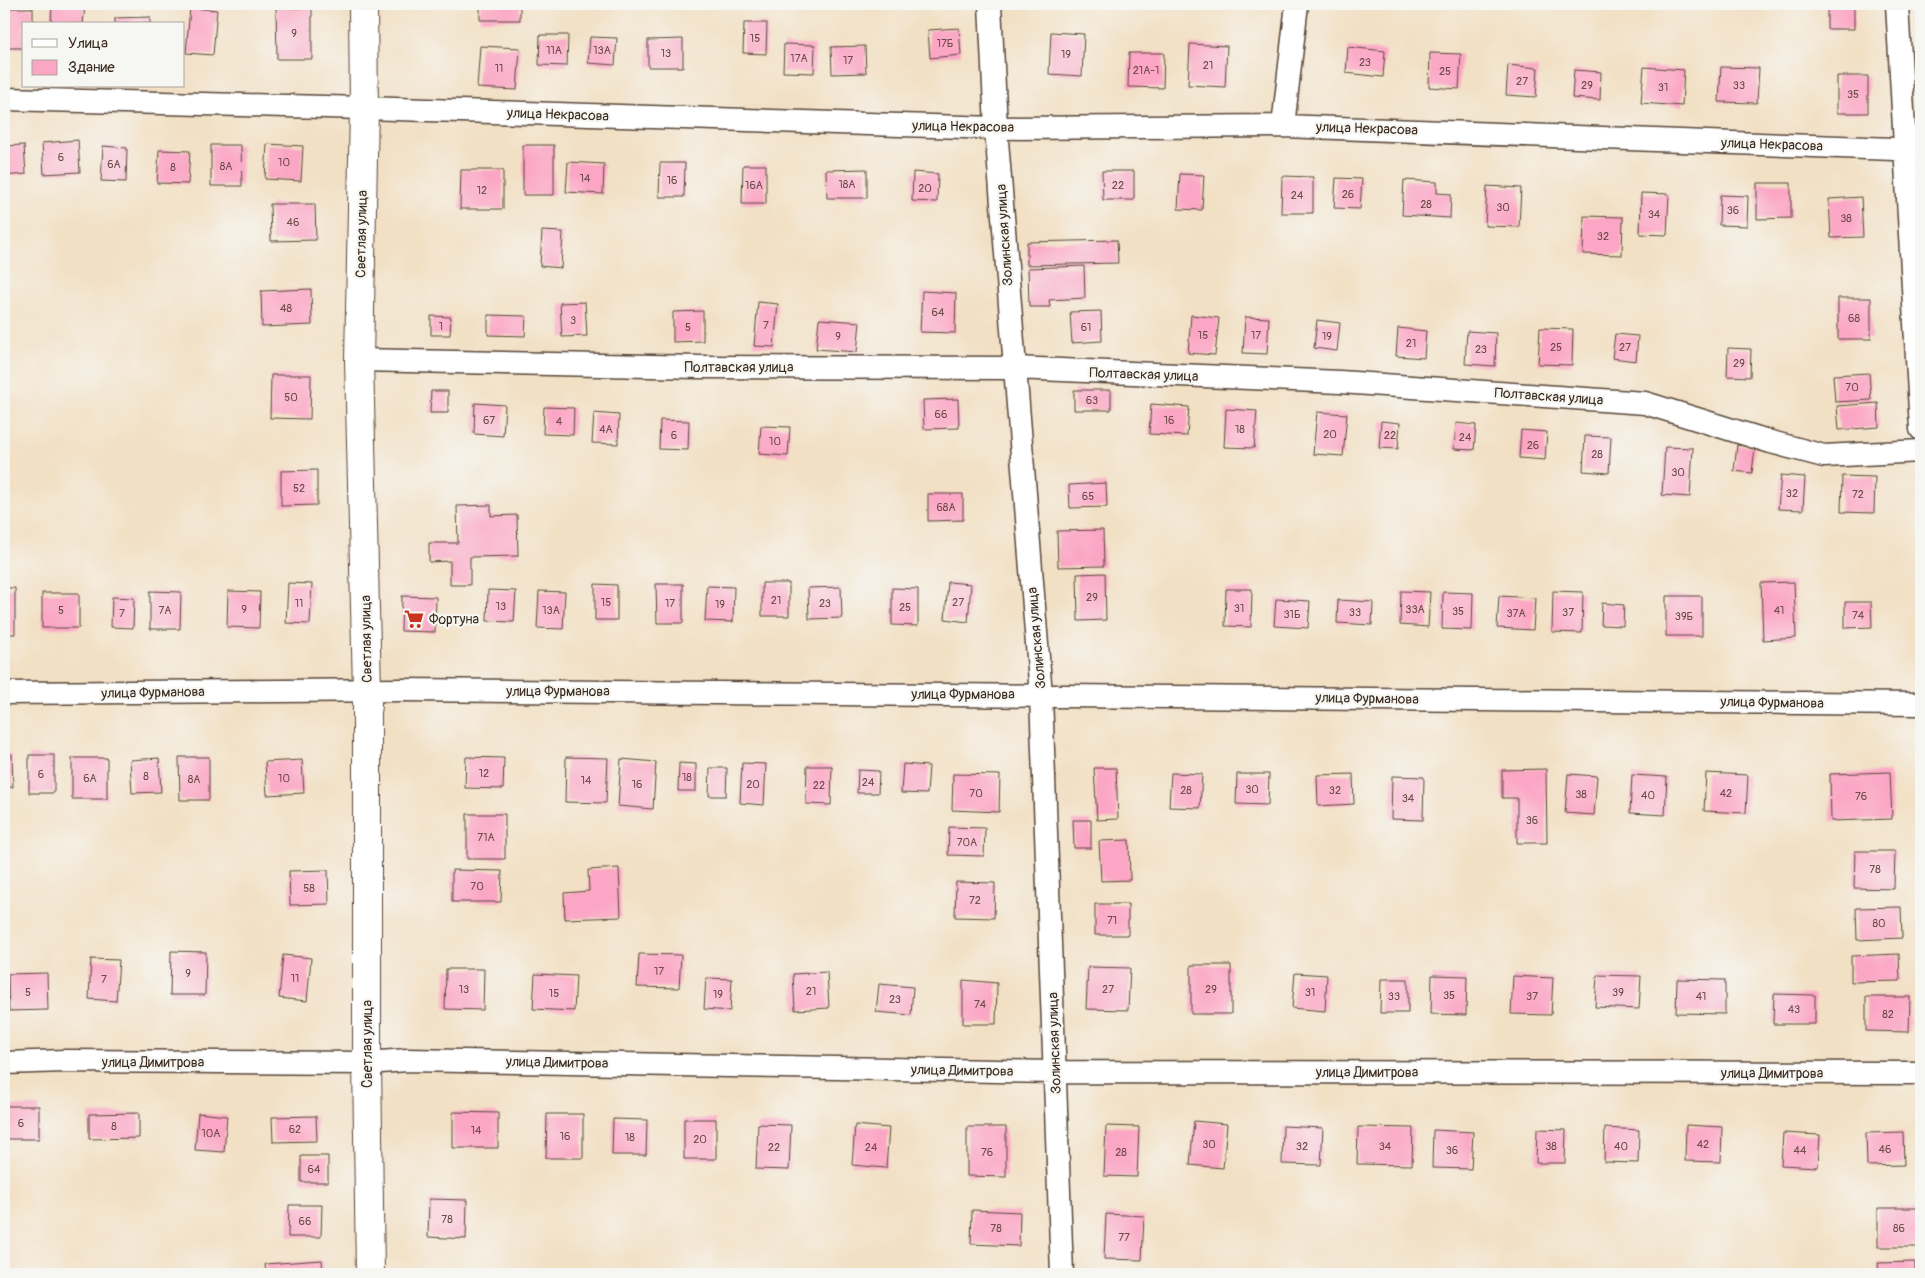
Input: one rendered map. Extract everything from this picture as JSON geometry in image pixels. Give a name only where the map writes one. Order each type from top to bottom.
[{"type":"main road","name":"Светлая улица","points":[[362,4],[364,108],[359,360],[367,690],[367,1063],[370,1274]]},
{"type":"street","name":"Золинская улица","points":[[990,4],[996,128],[1041,695],[1062,1274]]},
{"type":"street","points":[[1283,126],[1297,4]]},
{"type":"street","points":[[1898,4],[1913,150],[1921,429]]},
{"type":"street","name":"улица Некрасова","points":[[4,99],[364,108],[996,128],[1283,126],[1913,150]]},
{"type":"street","name":"Полтавская улица","points":[[359,360],[700,367],[1015,368],[1340,382],[1645,403],[1771,442],[1824,456],[1921,451]]},
{"type":"street","name":"улица Фурманова","points":[[4,693],[367,690],[1921,704]]},
{"type":"street","name":"улица Димитрова","points":[[4,1063],[65,1061],[367,1063],[407,1060],[1055,1072],[1921,1073]]},
{"type":"building","points":[[52,4],[85,6],[83,22],[51,22]]},
{"type":"building","points":[[480,4],[520,4],[520,20],[480,20]]},
{"type":"building","points":[[1827,4],[1854,4],[1854,29],[1827,29]]},
{"type":"building","points":[[4,8],[33,8],[33,22],[22,22],[22,48],[4,48]]},
{"type":"building","points":[[190,8],[217,10],[213,55],[186,53]]},
{"type":"building","points":[[276,8],[312,8],[312,59],[277,59]]},
{"type":"building","points":[[150,17],[150,22],[115,22],[115,18]]},
{"type":"building","points":[[744,23],[767,23],[766,54],[743,53]]},
{"type":"building","points":[[959,28],[961,55],[930,58],[928,30]]},
{"type":"building","points":[[1051,32],[1084,34],[1082,76],[1049,74]]},
{"type":"building","points":[[540,35],[568,35],[567,66],[539,65]]},
{"type":"building","points":[[590,37],[617,38],[615,65],[588,63]]},
{"type":"building","points":[[683,39],[683,67],[648,67],[648,40]]},
{"type":"building","points":[[784,44],[815,45],[814,73],[783,72]]},
{"type":"building","points":[[1190,44],[1227,46],[1225,87],[1188,85]]},
{"type":"building","points":[[480,46],[520,48],[517,90],[477,88]]},
{"type":"building","points":[[865,46],[866,73],[832,74],[831,47]]},
{"type":"building","points":[[1348,47],[1385,51],[1383,77],[1346,73]]},
{"type":"building","points":[[1129,53],[1164,53],[1163,88],[1128,87]]},
{"type":"building","points":[[1430,53],[1461,54],[1459,89],[1429,87]]},
{"type":"building","points":[[1508,65],[1538,68],[1536,97],[1506,95]]},
{"type":"building","points":[[1644,67],[1684,70],[1682,106],[1641,103]]},
{"type":"building","points":[[1721,67],[1759,68],[1757,103],[1719,102]]},
{"type":"building","points":[[1574,70],[1601,72],[1600,100],[1572,98]]},
{"type":"building","points":[[1837,76],[1868,76],[1868,113],[1837,113]]},
{"type":"building","points":[[78,140],[80,172],[44,174],[42,143]]},
{"type":"building","points":[[267,144],[303,146],[301,181],[265,179]]},
{"type":"building","points":[[24,145],[26,174],[4,176],[4,146]]},
{"type":"building","points":[[211,145],[241,145],[242,186],[211,186]]},
{"type":"building","points":[[523,145],[554,145],[554,195],[523,195]]},
{"type":"building","points":[[103,146],[127,148],[126,182],[101,181]]},
{"type":"building","points":[[159,150],[190,151],[188,184],[157,183]]},
{"type":"building","points":[[568,162],[604,164],[603,194],[566,192]]},
{"type":"building","points":[[660,163],[685,163],[684,197],[659,197]]},
{"type":"building","points":[[743,165],[766,165],[766,204],[742,204]]},
{"type":"building","points":[[867,169],[867,198],[827,198],[826,170]]},
{"type":"building","points":[[461,170],[503,170],[503,209],[460,209]]},
{"type":"building","points":[[1102,171],[1134,171],[1134,200],[1103,200]]},
{"type":"building","points":[[913,172],[938,174],[937,202],[912,201]]},
{"type":"building","points":[[1180,174],[1204,175],[1202,210],[1178,209]]},
{"type":"building","points":[[1282,176],[1313,177],[1313,213],[1281,213]]},
{"type":"building","points":[[1336,178],[1362,179],[1360,209],[1334,208]]},
{"type":"building","points":[[1404,180],[1437,182],[1437,193],[1451,194],[1450,218],[1402,215]]},
{"type":"building","points":[[1757,183],[1791,183],[1791,218],[1757,219]]},
{"type":"building","points":[[1487,186],[1521,188],[1519,227],[1485,226]]},
{"type":"building","points":[[1641,193],[1669,194],[1667,235],[1640,234]]},
{"type":"building","points":[[1720,195],[1748,196],[1747,226],[1719,225]]},
{"type":"building","points":[[1861,197],[1863,237],[1831,238],[1829,199]]},
{"type":"building","points":[[270,204],[315,204],[316,240],[271,241]]},
{"type":"building","points":[[1584,216],[1623,217],[1622,255],[1583,254]]},
{"type":"building","points":[[542,231],[563,232],[561,268],[540,266]]},
{"type":"building","points":[[1117,240],[1118,263],[1027,265],[1027,242]]},
{"type":"building","points":[[1084,266],[1085,298],[1049,300],[1050,307],[1029,307],[1028,268]]},
{"type":"building","points":[[311,289],[312,325],[262,327],[261,291]]},
{"type":"building","points":[[922,291],[956,293],[955,333],[920,332]]},
{"type":"building","points":[[1838,298],[1871,298],[1871,339],[1838,339]]},
{"type":"building","points":[[585,302],[587,336],[562,337],[560,303]]},
{"type":"building","points":[[758,302],[778,304],[774,347],[754,346]]},
{"type":"building","points":[[703,311],[703,341],[673,342],[673,312]]},
{"type":"building","points":[[1101,311],[1102,341],[1072,343],[1070,312]]},
{"type":"building","points":[[488,315],[526,316],[525,336],[488,335]]},
{"type":"building","points":[[1191,315],[1219,318],[1215,355],[1188,353]]},
{"type":"building","points":[[431,316],[451,317],[450,335],[431,335]]},
{"type":"building","points":[[1245,317],[1269,318],[1267,354],[1243,353]]},
{"type":"building","points":[[819,319],[860,322],[857,352],[816,349]]},
{"type":"building","points":[[1317,320],[1340,323],[1337,351],[1314,348]]},
{"type":"building","points":[[1398,328],[1426,331],[1424,358],[1396,356]]},
{"type":"building","points":[[1540,328],[1573,329],[1572,365],[1538,364]]},
{"type":"building","points":[[1467,331],[1496,333],[1495,366],[1465,364]]},
{"type":"building","points":[[1615,334],[1638,336],[1636,361],[1612,358]]},
{"type":"building","points":[[1728,348],[1751,349],[1750,377],[1727,376]]},
{"type":"building","points":[[1869,373],[1871,400],[1835,402],[1833,375]]},
{"type":"building","points":[[271,375],[311,375],[310,419],[270,418]]},
{"type":"building","points":[[1074,390],[1111,390],[1111,410],[1074,410]]},
{"type":"building","points":[[431,391],[448,391],[448,413],[430,413]]},
{"type":"building","points":[[958,399],[959,428],[924,429],[923,400]]},
{"type":"building","points":[[475,403],[505,405],[503,436],[474,434]]},
{"type":"building","points":[[1878,403],[1879,427],[1839,430],[1837,406]]},
{"type":"building","points":[[1151,404],[1189,407],[1187,436],[1149,434]]},
{"type":"building","points":[[544,407],[574,408],[573,435],[543,434]]},
{"type":"building","points":[[1226,409],[1257,411],[1254,448],[1224,447]]},
{"type":"building","points":[[1317,412],[1347,414],[1343,456],[1313,454]]},
{"type":"building","points":[[594,413],[619,415],[618,444],[592,443]]},
{"type":"building","points":[[660,420],[689,421],[688,450],[659,449]]},
{"type":"building","points":[[1381,421],[1400,423],[1398,449],[1379,448]]},
{"type":"building","points":[[1456,423],[1476,425],[1474,450],[1454,449]]},
{"type":"building","points":[[761,426],[790,427],[788,456],[759,454]]},
{"type":"building","points":[[1521,430],[1547,432],[1545,460],[1519,458]]},
{"type":"building","points":[[1585,436],[1611,437],[1609,473],[1583,471]]},
{"type":"building","points":[[1737,445],[1755,447],[1752,473],[1734,471]]},
{"type":"building","points":[[1665,447],[1693,448],[1690,497],[1662,495]]},
{"type":"building","points":[[317,470],[317,505],[281,506],[281,471]]},
{"type":"building","points":[[1781,475],[1805,477],[1803,510],[1778,509]]},
{"type":"building","points":[[1842,476],[1875,477],[1874,513],[1841,512]]},
{"type":"building","points":[[1106,483],[1107,507],[1070,508],[1069,485]]},
{"type":"building","points":[[928,494],[963,494],[963,520],[928,521]]},
{"type":"building","points":[[491,505],[491,516],[517,515],[518,556],[470,557],[470,585],[450,585],[450,561],[429,562],[429,543],[458,543],[457,506]]},
{"type":"building","points":[[1103,530],[1104,566],[1058,567],[1057,531]]},
{"type":"building","points":[[1105,573],[1106,620],[1078,621],[1077,574]]},
{"type":"building","points":[[948,582],[971,584],[968,622],[945,619]]},
{"type":"building","points":[[1794,582],[1796,638],[1763,640],[1761,583]]},
{"type":"building","points":[[288,583],[312,584],[310,624],[286,623]]},
{"type":"building","points":[[762,583],[789,583],[789,616],[762,616]]},
{"type":"building","points":[[595,584],[617,585],[617,620],[595,620]]},
{"type":"building","points":[[656,584],[683,584],[683,623],[657,623]]},
{"type":"building","points":[[707,586],[734,587],[733,622],[705,621]]},
{"type":"building","points":[[841,587],[842,618],[809,619],[808,588]]},
{"type":"building","points":[[4,588],[15,588],[15,634],[4,634]]},
{"type":"building","points":[[892,588],[918,589],[918,626],[892,625]]},
{"type":"building","points":[[1226,589],[1252,589],[1251,627],[1225,626]]},
{"type":"building","points":[[488,590],[516,591],[514,622],[487,621]]},
{"type":"building","points":[[150,591],[181,592],[180,629],[150,629]]},
{"type":"building","points":[[228,591],[260,592],[259,628],[227,627]]},
{"type":"building","points":[[539,591],[565,592],[563,629],[537,628]]},
{"type":"building","points":[[1401,591],[1430,592],[1428,627],[1400,625]]},
{"type":"building","points":[[1553,591],[1583,592],[1582,633],[1552,632]]},
{"type":"building","points":[[1443,592],[1473,593],[1472,630],[1442,629]]},
{"type":"building","points":[[42,593],[79,593],[79,628],[42,628]]},
{"type":"building","points":[[402,596],[436,597],[435,632],[401,631]]},
{"type":"building","points":[[1499,596],[1535,598],[1533,630],[1497,628]]},
{"type":"building","points":[[1666,596],[1702,596],[1702,636],[1666,636]]},
{"type":"building","points":[[112,597],[134,598],[133,628],[111,627]]},
{"type":"building","points":[[1276,599],[1310,601],[1308,628],[1274,626]]},
{"type":"building","points":[[1338,600],[1373,602],[1372,625],[1337,623]]},
{"type":"building","points":[[1845,602],[1871,602],[1872,627],[1845,628]]},
{"type":"building","points":[[1602,603],[1624,605],[1623,626],[1601,625]]},
{"type":"building","points":[[12,754],[13,787],[4,788],[4,755]]},
{"type":"building","points":[[29,755],[54,755],[54,793],[29,793]]},
{"type":"building","points":[[179,757],[209,757],[209,800],[180,800]]},
{"type":"building","points":[[466,757],[504,758],[503,789],[465,788]]},
{"type":"building","points":[[566,757],[608,758],[606,803],[565,802]]},
{"type":"building","points":[[72,758],[107,758],[107,799],[72,799]]},
{"type":"building","points":[[159,758],[161,792],[132,793],[130,760]]},
{"type":"building","points":[[621,759],[656,762],[653,809],[618,806]]},
{"type":"building","points":[[302,760],[304,793],[267,795],[265,762]]},
{"type":"building","points":[[679,763],[696,764],[696,791],[678,791]]},
{"type":"building","points":[[742,763],[766,764],[764,805],[740,803]]},
{"type":"building","points":[[903,764],[929,766],[927,794],[901,793]]},
{"type":"building","points":[[807,766],[832,766],[831,805],[806,804]]},
{"type":"building","points":[[710,768],[727,768],[726,796],[709,796]]},
{"type":"building","points":[[1094,768],[1116,768],[1118,819],[1097,820]]},
{"type":"building","points":[[1546,769],[1547,843],[1517,843],[1517,798],[1502,798],[1502,770]]},
{"type":"building","points":[[858,770],[879,771],[878,793],[857,793]]},
{"type":"building","points":[[1890,772],[1892,819],[1831,821],[1830,774]]},
{"type":"building","points":[[1171,773],[1202,774],[1200,808],[1169,807]]},
{"type":"building","points":[[1706,773],[1748,775],[1746,813],[1704,811]]},
{"type":"building","points":[[953,774],[1000,775],[999,812],[952,810]]},
{"type":"building","points":[[1237,774],[1269,774],[1268,805],[1236,804]]},
{"type":"building","points":[[1353,774],[1354,804],[1318,806],[1317,775]]},
{"type":"building","points":[[1568,774],[1597,776],[1594,815],[1565,813]]},
{"type":"building","points":[[1632,775],[1667,777],[1665,815],[1630,813]]},
{"type":"building","points":[[1392,776],[1424,777],[1423,820],[1391,819]]},
{"type":"building","points":[[467,814],[505,814],[505,859],[467,859]]},
{"type":"building","points":[[1073,820],[1091,820],[1091,848],[1074,848]]},
{"type":"building","points":[[949,827],[985,828],[984,856],[948,855]]},
{"type":"building","points":[[1129,840],[1130,880],[1101,881],[1099,841]]},
{"type":"building","points":[[1855,851],[1895,851],[1894,889],[1854,888]]},
{"type":"building","points":[[619,868],[621,917],[565,919],[564,893],[589,891],[588,870]]},
{"type":"building","points":[[328,870],[329,904],[290,905],[289,871]]},
{"type":"building","points":[[452,870],[502,871],[501,902],[452,902]]},
{"type":"building","points":[[956,882],[995,883],[994,918],[955,917]]},
{"type":"building","points":[[1095,904],[1128,904],[1128,935],[1095,935]]},
{"type":"building","points":[[1901,907],[1902,938],[1857,940],[1856,908]]},
{"type":"building","points":[[171,951],[206,952],[205,995],[170,995]]},
{"type":"building","points":[[639,954],[681,955],[679,988],[637,987]]},
{"type":"building","points":[[1899,954],[1900,981],[1851,982],[1851,956]]},
{"type":"building","points":[[283,955],[311,958],[307,1001],[279,998]]},
{"type":"building","points":[[91,959],[119,960],[116,1001],[89,999]]},
{"type":"building","points":[[1191,965],[1231,965],[1231,1014],[1191,1014]]},
{"type":"building","points":[[1088,967],[1130,968],[1128,1010],[1086,1009]]},
{"type":"building","points":[[446,969],[484,969],[483,1010],[445,1009]]},
{"type":"building","points":[[827,972],[829,1008],[795,1010],[793,974]]},
{"type":"building","points":[[47,973],[48,1010],[9,1011],[8,974]]},
{"type":"building","points":[[1295,973],[1327,975],[1325,1011],[1292,1008]]},
{"type":"building","points":[[535,974],[576,976],[574,1011],[533,1009]]},
{"type":"building","points":[[1432,975],[1467,976],[1466,1015],[1431,1014]]},
{"type":"building","points":[[1597,975],[1641,976],[1639,1009],[1595,1007]]},
{"type":"building","points":[[1513,976],[1553,978],[1551,1015],[1511,1014]]},
{"type":"building","points":[[706,978],[732,979],[730,1011],[704,1009]]},
{"type":"building","points":[[1381,979],[1408,979],[1408,1013],[1380,1013]]},
{"type":"building","points":[[1677,979],[1725,980],[1725,1014],[1676,1013]]},
{"type":"building","points":[[963,980],[997,983],[996,1024],[963,1024]]},
{"type":"building","points":[[879,984],[913,987],[911,1015],[876,1012]]},
{"type":"building","points":[[1774,994],[1815,995],[1815,1024],[1773,1024]]},
{"type":"building","points":[[1866,997],[1910,997],[1909,1032],[1866,1031]]},
{"type":"building","points":[[4,1106],[39,1106],[39,1139],[4,1139]]},
{"type":"building","points":[[453,1112],[498,1113],[498,1148],[453,1148]]},
{"type":"building","points":[[139,1113],[139,1138],[89,1139],[89,1114]]},
{"type":"building","points":[[198,1113],[227,1116],[224,1152],[195,1150]]},
{"type":"building","points":[[547,1114],[583,1114],[583,1158],[546,1158]]},
{"type":"building","points":[[316,1116],[317,1141],[273,1142],[272,1117]]},
{"type":"building","points":[[613,1119],[647,1120],[646,1155],[612,1155]]},
{"type":"building","points":[[684,1119],[716,1119],[716,1159],[684,1159]]},
{"type":"building","points":[[1194,1121],[1227,1124],[1223,1168],[1190,1165]]},
{"type":"building","points":[[758,1124],[791,1125],[789,1170],[756,1169]]},
{"type":"building","points":[[855,1125],[889,1128],[886,1168],[852,1165]]},
{"type":"building","points":[[1686,1125],[1722,1127],[1721,1162],[1685,1161]]},
{"type":"building","points":[[1106,1126],[1139,1127],[1137,1177],[1104,1176]]},
{"type":"building","points":[[1283,1126],[1323,1128],[1321,1165],[1282,1164]]},
{"type":"building","points":[[967,1127],[1006,1127],[1006,1177],[967,1176]]},
{"type":"building","points":[[1358,1127],[1413,1128],[1412,1165],[1357,1164]]},
{"type":"building","points":[[1605,1128],[1639,1130],[1638,1163],[1604,1162]]},
{"type":"building","points":[[1537,1129],[1566,1130],[1565,1163],[1536,1163]]},
{"type":"building","points":[[1433,1130],[1473,1132],[1471,1169],[1432,1168]]},
{"type":"building","points":[[1903,1132],[1904,1165],[1867,1166],[1866,1133]]},
{"type":"building","points":[[1783,1133],[1820,1135],[1818,1167],[1781,1165]]},
{"type":"building","points":[[301,1156],[328,1156],[328,1182],[301,1182]]},
{"type":"building","points":[[429,1199],[467,1200],[466,1239],[428,1237]]},
{"type":"building","points":[[289,1205],[322,1205],[321,1237],[288,1237]]},
{"type":"building","points":[[1878,1208],[1921,1208],[1920,1247],[1878,1247]]},
{"type":"building","points":[[972,1210],[1020,1212],[1019,1246],[971,1244]]},
{"type":"building","points":[[1106,1214],[1144,1216],[1142,1260],[1104,1259]]},
{"type":"building","points":[[322,1260],[323,1274],[266,1274],[265,1264]]},
{"type":"building","points":[[1915,1262],[1915,1274],[1879,1274],[1878,1263]]},
{"type":"place","name":"Фортуна","points":[[414,619]]}]
